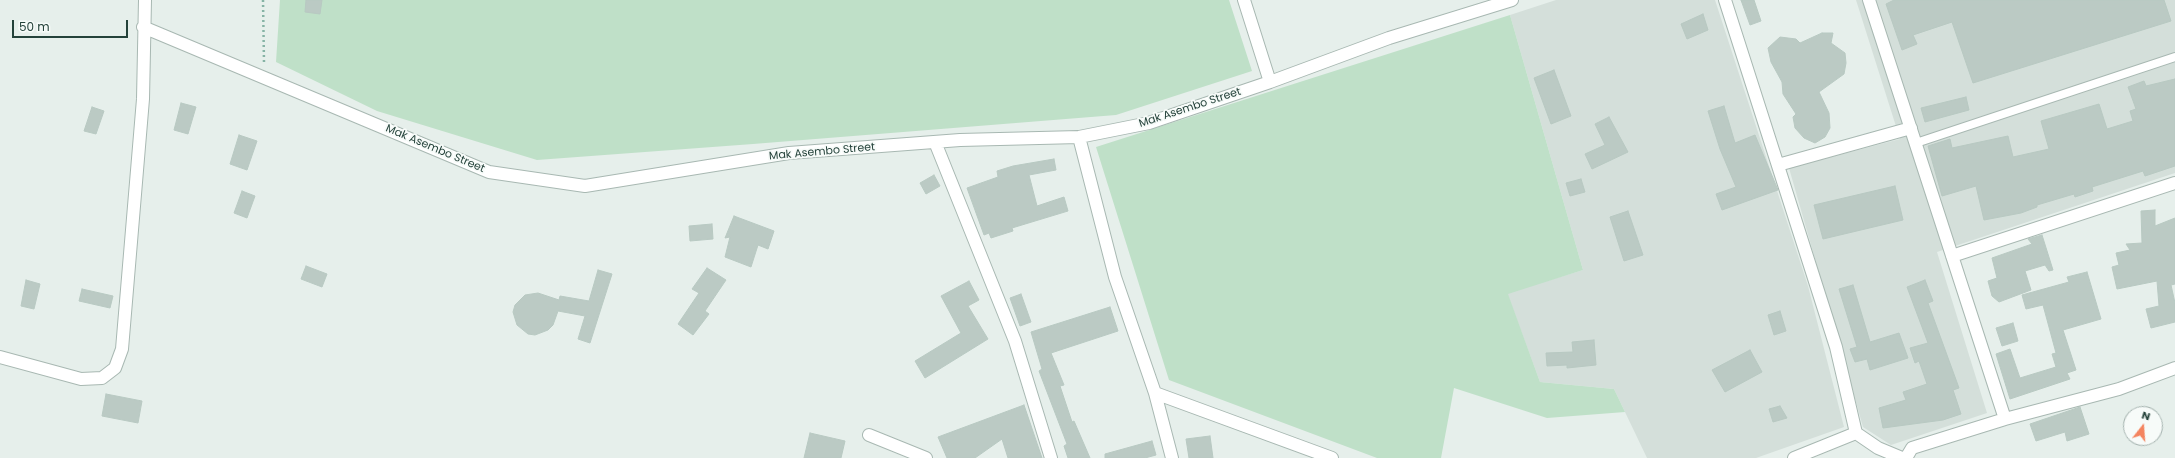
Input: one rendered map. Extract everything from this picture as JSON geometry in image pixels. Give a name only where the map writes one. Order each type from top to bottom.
[{"type":"street","points":[[0,357],[81,379],[102,378],[115,368],[122,349],[143,99],[143,27],[145,0]]},
{"type":"street","points":[[1244,0],[1270,82]]},
{"type":"street","name":"Mak Asembo Street","points":[[143,27],[489,172],[585,186],[789,153],[935,142],[1079,137],[1149,123],[1270,82],[1389,38],[1512,0]]},
{"type":"street","points":[[1725,0],[1836,347],[1856,433],[1878,448],[1902,458]]},
{"type":"street","points":[[1869,0],[2005,419]]},
{"type":"street","points":[[1778,165],[1911,128]]},
{"type":"street","points":[[1079,137],[1115,277],[1155,393],[1172,458]]},
{"type":"street","points":[[935,142],[1014,341],[1051,458]]},
{"type":"street","points":[[1952,256],[2175,182]]},
{"type":"street","points":[[1906,458],[1912,448],[2005,419],[2119,389],[2175,368]]},
{"type":"street","points":[[1155,393],[1332,458]]},
{"type":"street","points":[[1794,458],[1856,433]]},
{"type":"street","points":[[869,435],[926,458]]},
{"type":"lane","points":[[1916,144],[2175,57]]},
{"type":"path","points":[[263,0],[263,51],[266,79]]},
{"type":"shaded area","points":[[1556,0],[1715,0],[1808,286],[1844,427],[1756,458],[1647,458],[1614,389],[1540,382],[1507,293],[1583,270],[1510,15]]},
{"type":"shaded area","points":[[1856,0],[2175,0],[2175,173],[1937,252],[1987,413],[1891,445],[1863,427],[1789,168],[1900,139]]},
{"type":"green space","points":[[280,0],[1229,0],[1252,71],[1116,115],[537,160],[377,111],[276,62]]},
{"type":"green space","points":[[1510,15],[1583,270],[1508,294],[1540,382],[1614,389],[1625,412],[1547,418],[1454,388],[1441,458],[1377,458],[1169,380],[1096,147]]},
{"type":"building","points":[[306,0],[322,0],[320,14],[305,12]]},
{"type":"building","points":[[1741,0],[1754,0],[1761,21],[1750,25]]},
{"type":"building","points":[[1894,0],[2164,0],[2171,21],[1973,83],[1952,22],[1913,35],[1917,44],[1902,50],[1886,4]]},
{"type":"building","points":[[1703,14],[1708,30],[1687,39],[1681,24]]},
{"type":"building","points":[[1822,33],[1833,33],[1831,43],[1845,53],[1846,63],[1844,74],[1819,92],[1829,113],[1830,128],[1825,137],[1815,143],[1804,138],[1795,128],[1793,117],[1796,114],[1783,94],[1782,82],[1771,62],[1768,48],[1780,37],[1796,39],[1800,43]]},
{"type":"building","points":[[1554,70],[1571,116],[1551,124],[1534,78]]},
{"type":"building","points":[[2175,79],[2175,166],[2145,176],[2143,171],[2092,187],[2093,191],[2075,197],[2074,194],[2037,205],[2037,207],[2021,213],[1984,220],[1976,186],[1942,196],[1928,146],[1950,139],[1952,148],[2008,136],[2013,157],[2049,149],[2041,121],[2099,104],[2107,129],[2133,121],[2130,111],[2136,109],[2128,87],[2144,81],[2146,86]]},
{"type":"building","points":[[1966,97],[1969,110],[1925,122],[1921,108]]},
{"type":"building","points":[[181,103],[196,107],[188,134],[174,130]]},
{"type":"building","points":[[1724,106],[1735,143],[1755,135],[1778,190],[1722,210],[1716,194],[1736,187],[1720,149],[1708,111]]},
{"type":"building","points":[[92,107],[104,111],[96,134],[84,131]]},
{"type":"building","points":[[1609,117],[1628,152],[1592,169],[1585,154],[1605,145],[1595,124]]},
{"type":"building","points":[[239,135],[257,141],[247,170],[230,164]]},
{"type":"building","points":[[1054,159],[1056,170],[1029,175],[1037,206],[1064,197],[1068,211],[1012,228],[1013,231],[991,238],[989,233],[984,235],[967,188],[998,177],[997,171],[1013,166]]},
{"type":"building","points":[[934,175],[940,186],[926,194],[920,183]]},
{"type":"building","points":[[1581,179],[1585,192],[1570,196],[1566,183]]},
{"type":"building","points":[[1895,186],[1903,220],[1823,239],[1814,205]]},
{"type":"building","points":[[242,191],[255,196],[247,218],[234,213]]},
{"type":"building","points":[[2155,210],[2155,226],[2175,218],[2175,284],[2171,285],[2175,303],[2175,322],[2151,328],[2146,309],[2159,306],[2157,281],[2117,289],[2112,267],[2119,265],[2116,253],[2130,250],[2126,244],[2142,243],[2141,211]]},
{"type":"building","points":[[1628,211],[1643,255],[1624,261],[1610,217]]},
{"type":"building","points":[[734,216],[774,231],[768,249],[758,245],[751,267],[725,257],[730,237],[725,238]]},
{"type":"building","points":[[712,224],[713,239],[690,241],[689,226]]},
{"type":"building","points":[[2042,235],[2053,270],[2049,271],[2045,265],[2025,271],[2031,290],[1999,302],[1992,296],[1988,281],[1997,278],[1992,258],[2032,244],[2028,239]]},
{"type":"building","points":[[306,266],[327,274],[322,287],[301,279]]},
{"type":"building","points":[[707,268],[726,280],[705,311],[709,314],[693,335],[678,324],[699,293],[692,289]]},
{"type":"building","points":[[598,270],[612,274],[590,343],[578,339],[585,316],[558,311],[553,325],[548,330],[535,335],[528,334],[517,325],[513,312],[515,305],[525,295],[538,293],[559,300],[560,296],[589,301]]},
{"type":"building","points":[[2087,272],[2101,319],[2063,330],[2076,370],[2067,373],[2070,379],[2010,399],[1996,354],[2010,349],[2020,378],[2056,367],[2052,354],[2056,353],[2043,305],[2026,309],[2022,295],[2069,282],[2067,277]]},
{"type":"building","points":[[26,280],[40,284],[34,309],[21,306]]},
{"type":"building","points":[[1925,280],[1933,301],[1928,303],[1959,388],[1953,390],[1961,414],[1943,420],[1883,428],[1879,408],[1906,400],[1903,392],[1927,384],[1919,361],[1915,363],[1910,348],[1928,343],[1907,287]]},
{"type":"building","points":[[969,281],[979,300],[968,306],[988,339],[925,378],[915,361],[961,333],[941,296]]},
{"type":"building","points":[[1853,285],[1870,342],[1899,333],[1908,358],[1870,370],[1867,359],[1855,362],[1850,349],[1857,347],[1839,289]]},
{"type":"building","points":[[82,289],[113,296],[110,308],[79,301]]},
{"type":"building","points":[[1021,294],[1031,322],[1020,326],[1010,298]]},
{"type":"building","points":[[1110,307],[1118,331],[1051,353],[1064,385],[1060,386],[1072,422],[1074,421],[1090,458],[1068,458],[1064,446],[1067,444],[1039,371],[1042,369],[1031,332]]},
{"type":"building","points":[[1780,311],[1786,331],[1774,335],[1768,315]]},
{"type":"building","points":[[2013,323],[2018,341],[2002,346],[1996,328]]},
{"type":"building","points":[[1594,340],[1596,365],[1567,368],[1567,365],[1547,366],[1546,353],[1573,352],[1572,342]]},
{"type":"building","points":[[1750,350],[1762,372],[1725,392],[1712,370]]},
{"type":"building","points":[[106,394],[142,401],[138,423],[102,416]]},
{"type":"building","points":[[1024,405],[1042,458],[1008,458],[1002,439],[975,458],[947,458],[938,437]]},
{"type":"building","points":[[1780,406],[1787,418],[1773,422],[1769,409]]},
{"type":"building","points":[[2080,407],[2089,434],[2067,441],[2065,432],[2036,441],[2030,424]]},
{"type":"building","points":[[810,433],[845,441],[841,458],[804,458]]},
{"type":"building","points":[[1210,436],[1213,458],[1189,458],[1186,439]]},
{"type":"building","points":[[1152,441],[1156,455],[1145,458],[1105,458],[1105,454]]}]
